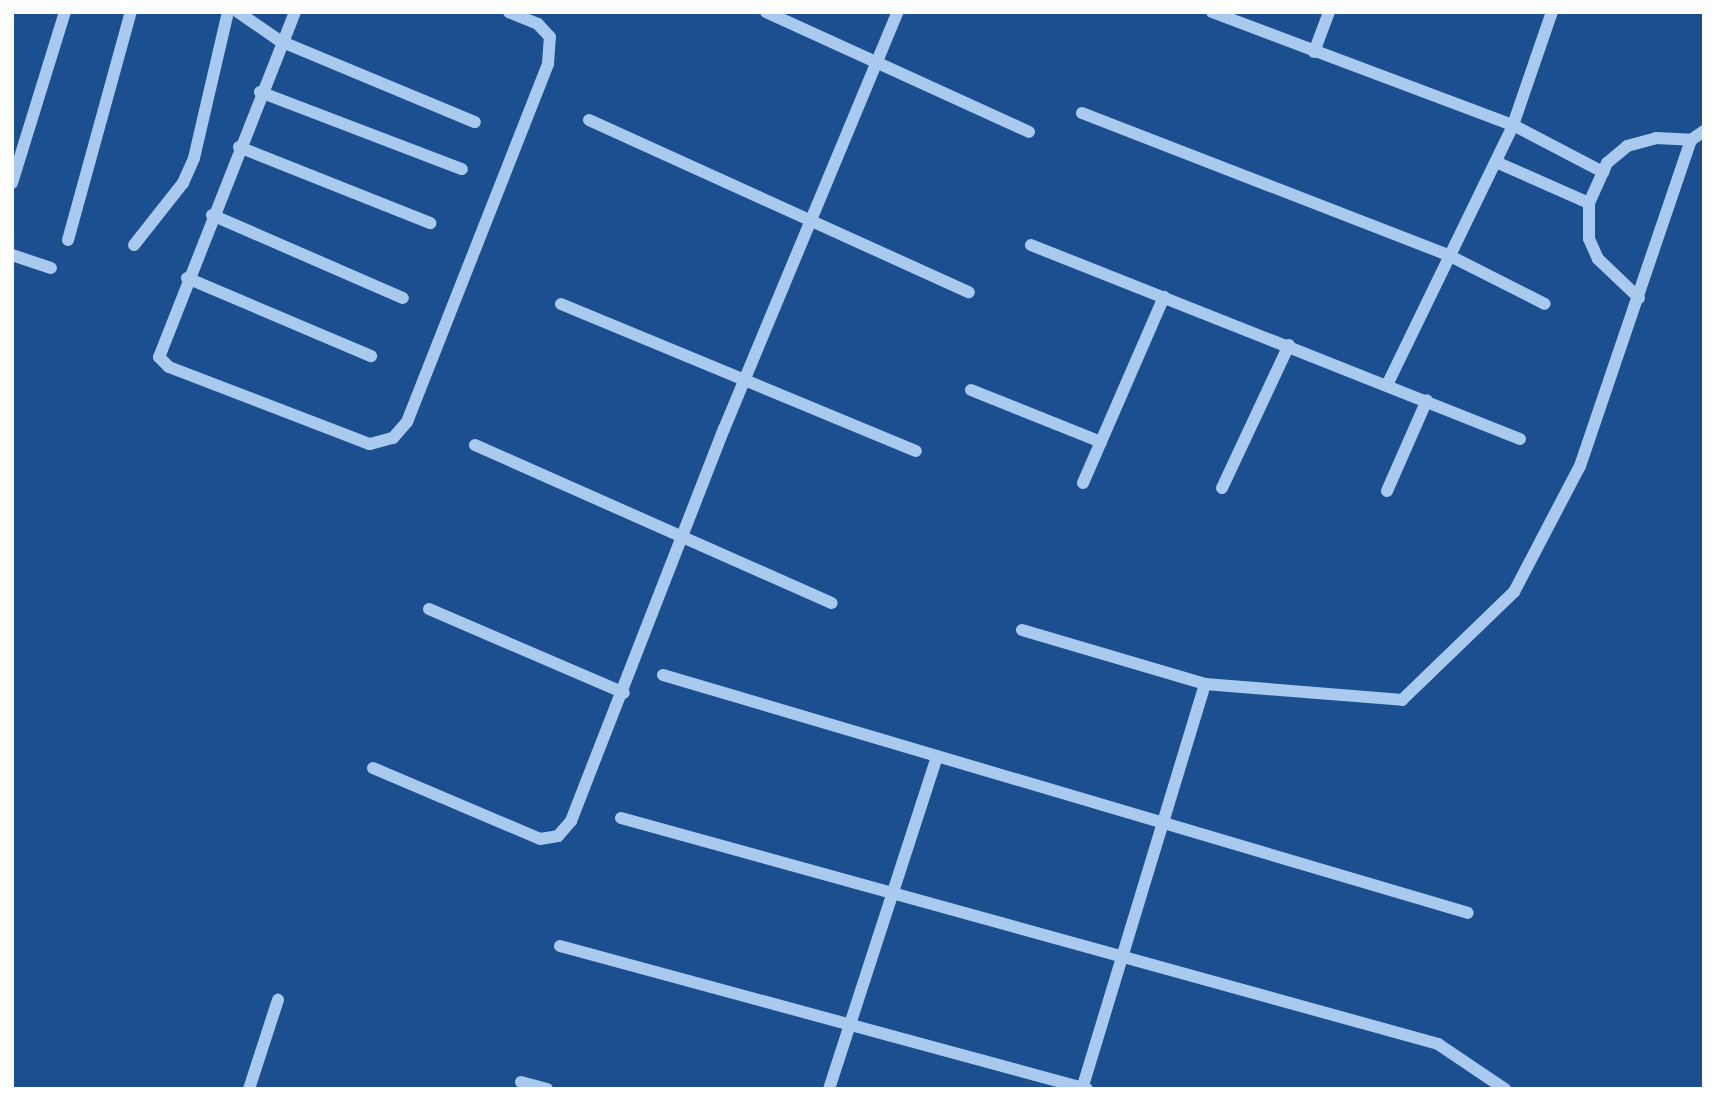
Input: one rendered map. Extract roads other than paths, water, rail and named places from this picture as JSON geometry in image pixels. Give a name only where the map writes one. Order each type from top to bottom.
[{"type":"street","points":[[12,183],[65,12]]},
{"type":"street","points":[[68,240],[131,12]]},
{"type":"street","points":[[134,245],[183,183],[194,158],[228,12]]},
{"type":"street","points":[[238,12],[280,41],[475,122]]},
{"type":"street","points":[[295,12],[280,41],[162,343],[159,357],[169,367],[370,444],[393,438],[407,422],[548,64],[550,37],[538,24],[509,12]]},
{"type":"street","points":[[766,12],[876,65],[1029,132]]},
{"type":"street","points":[[373,768],[540,839],[558,836],[571,821],[624,693],[743,383],[898,12]]},
{"type":"street","points":[[1212,12],[1513,125],[1603,172]]},
{"type":"street","points":[[1314,52],[1329,12]]},
{"type":"street","points":[[1388,383],[1513,125],[1552,12]]},
{"type":"street","points":[[260,92],[462,169]]},
{"type":"street","points":[[1082,113],[1450,256],[1545,303]]},
{"type":"street","points":[[589,120],[969,292]]},
{"type":"street","points":[[1022,630],[1206,684],[1402,700],[1514,592],[1580,466],[1691,140],[1704,131]]},
{"type":"street","points":[[1639,298],[1598,259],[1589,239],[1589,203],[1603,172],[1627,146],[1656,138],[1691,140]]},
{"type":"street","points":[[239,147],[430,223]]},
{"type":"street","points":[[1496,162],[1589,203]]},
{"type":"street","points":[[212,215],[402,298]]},
{"type":"street","points":[[1031,245],[1388,383],[1520,439]]},
{"type":"street","points":[[12,255],[51,268]]},
{"type":"street","points":[[187,278],[371,356]]},
{"type":"street","points":[[1083,483],[1164,297]]},
{"type":"street","points":[[561,304],[743,383],[916,451]]},
{"type":"street","points":[[1222,488],[1289,345]]},
{"type":"street","points":[[971,390],[1101,442]]},
{"type":"street","points":[[1387,491],[1427,400]]},
{"type":"street","points":[[475,445],[832,603]]},
{"type":"street","points":[[429,608],[624,693]]},
{"type":"street","points":[[663,675],[1468,914]]},
{"type":"street","points":[[560,946],[1084,1088],[1206,684]]},
{"type":"street","points":[[830,1089],[937,756]]},
{"type":"street","points":[[621,818],[1438,1044],[1504,1089]]},
{"type":"street","points":[[250,1089],[278,1000]]},
{"type":"street","points":[[520,1082],[547,1089]]}]
